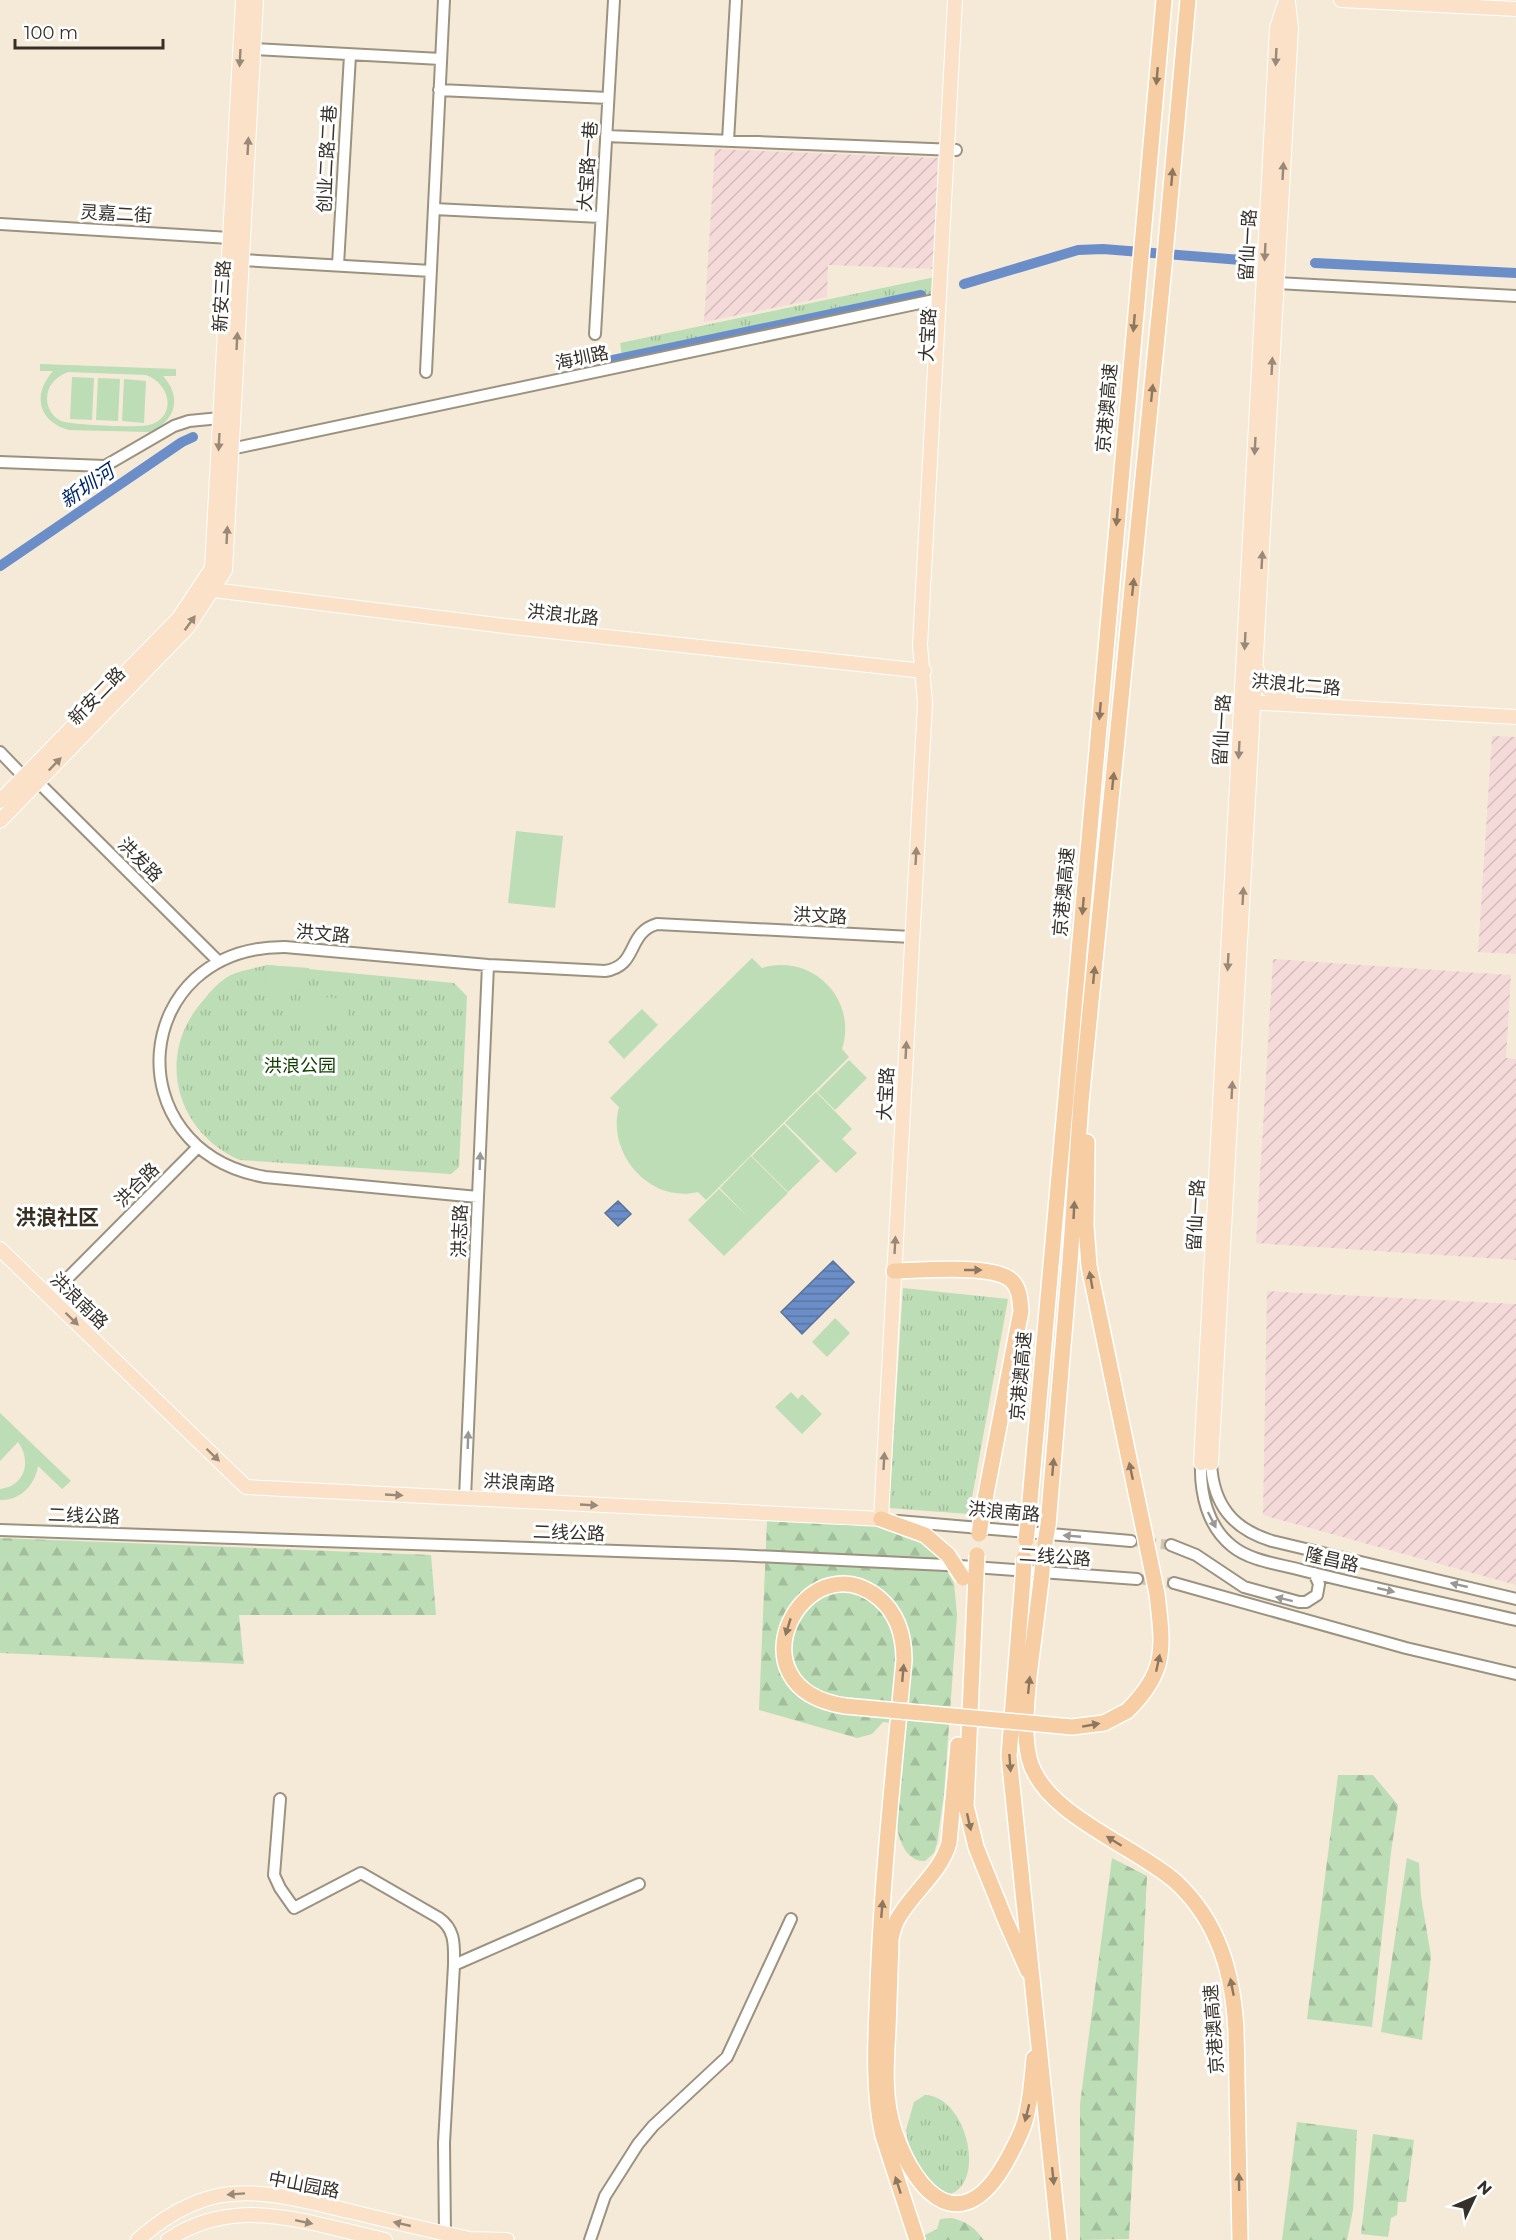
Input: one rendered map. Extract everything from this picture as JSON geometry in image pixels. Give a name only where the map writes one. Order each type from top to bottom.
[{"type":"highway","name":"京港澳高速","points":[[1035,1990],[1009,1756],[1024,1557],[1164,0]]},
{"type":"highway","points":[[917,2240],[879,2120],[876,2070],[880,1935],[904,1660],[903,1643],[897,1619],[882,1601],[863,1588],[844,1585],[817,1593],[797,1608],[788,1625],[784,1646],[788,1667],[801,1687],[821,1700],[845,1706],[1072,1727],[1104,1723],[1127,1711],[1148,1689],[1159,1661],[1161,1631],[1157,1594],[1089,1266],[1086,1226],[1089,1034],[1188,0]]},
{"type":"highway","name":"京港澳高速","points":[[1089,1034],[1081,1102],[1048,1525],[1026,1706],[1029,1759],[1036,1774],[1054,1796],[1080,1819],[1176,1882],[1207,1921],[1221,1948],[1234,1998],[1240,2240]]},
{"type":"highway","points":[[878,1982],[897,1920],[942,1862],[949,1843],[961,1711],[967,1590],[977,1555],[982,1515],[1021,1311],[1020,1296],[1013,1281],[999,1273],[983,1270],[894,1271]]},
{"type":"highway","points":[[881,1519],[925,1535],[969,1577],[966,1806],[976,1847],[1035,1990],[1059,2240]]},
{"type":"highway","points":[[891,1942],[886,2076],[889,2115],[910,2168],[923,2187],[938,2199],[956,2205],[965,2204],[980,2197],[998,2176],[1012,2151],[1025,2123],[1031,2098],[1037,2013]]},
{"type":"main road","name":"新安三路","points":[[205,589],[212,568],[243,0]]},
{"type":"main road","name":"新安三路","points":[[205,589],[225,570],[256,0]]},
{"type":"main road","name":"大宝路","points":[[924,671],[930,636],[951,150],[955,0]]},
{"type":"main road","name":"大宝路","points":[[881,1519],[925,704],[920,645],[939,299],[964,0]]},
{"type":"main road","name":"留仙一路","points":[[1250,699],[1256,661],[1291,28],[1287,0]]},
{"type":"main road","name":"留仙一路","points":[[1206,1463],[1250,699],[1277,28],[1287,0]]},
{"type":"main road","points":[[1341,0],[1516,9]]},
{"type":"main road","name":"洪浪北路","points":[[205,589],[513,627],[924,671]]},
{"type":"main road","name":"新安二路","points":[[0,801],[205,589]]},
{"type":"main road","name":"新安二路","points":[[0,821],[188,627],[205,589]]},
{"type":"main road","points":[[1256,661],[1258,675],[1267,689],[1274,694],[1289,697]]},
{"type":"main road","name":"洪浪北二路","points":[[1250,699],[1289,697],[1516,709]]},
{"type":"main road","name":"洪浪北二路","points":[[1250,699],[1516,717]]},
{"type":"main road","name":"洪浪南路","points":[[0,1249],[246,1487],[881,1519]]},
{"type":"main road","name":"中山园路","points":[[138,2240],[163,2220],[189,2205],[217,2196],[242,2193],[293,2199],[471,2239],[507,2240]]},
{"type":"main road","name":"中山园路","points":[[168,2240],[203,2221],[247,2214],[282,2218],[385,2240]]},
{"type":"street","points":[[426,372],[444,0]]},
{"type":"street","name":"大宝路一巷","points":[[595,334],[614,0]]},
{"type":"street","points":[[728,141],[736,0]]},
{"type":"street","points":[[254,49],[441,59]]},
{"type":"street","name":"创业二路二巷","points":[[338,265],[350,55]]},
{"type":"street","points":[[439,90],[608,98]]},
{"type":"street","points":[[606,136],[951,150]]},
{"type":"street","points":[[434,209],[601,217]]},
{"type":"street","name":"灵嘉二街","points":[[0,224],[230,238]]},
{"type":"street","points":[[242,260],[431,271]]},
{"type":"street","points":[[1277,283],[1516,296]]},
{"type":"street","name":"海圳路","points":[[231,449],[939,299]]},
{"type":"street","points":[[0,462],[105,466],[174,426],[189,420],[220,418]]},
{"type":"street","points":[[0,752],[24,777]]},
{"type":"street","name":"洪发路","points":[[38,782],[218,961]]},
{"type":"street","name":"洪文路","points":[[478,1197],[265,1178],[224,1166],[198,1147],[177,1123],[167,1104],[161,1083],[159,1062],[166,1020],[176,1001],[189,984],[218,961],[242,951],[264,947],[488,966],[613,970],[627,961],[636,938],[642,931],[657,924],[912,937]]},
{"type":"street","name":"洪志路","points":[[465,1498],[488,966]]},
{"type":"street","name":"洪合路","points":[[49,1297],[198,1147]]},
{"type":"street","name":"隆昌路","points":[[1206,1463],[1204,1501],[1214,1526],[1230,1545],[1248,1556],[1516,1620]]},
{"type":"street","name":"隆昌路","points":[[1206,1463],[1219,1501],[1234,1521],[1251,1533],[1272,1541],[1516,1599]]},
{"type":"street","name":"洪浪南路","points":[[881,1519],[1131,1541]]},
{"type":"street","name":"二线公路","points":[[0,1530],[734,1555],[946,1565],[1137,1579]]},
{"type":"street","points":[[1171,1545],[1196,1555],[1244,1587],[1299,1602],[1312,1600],[1317,1595],[1319,1584],[1314,1573]]},
{"type":"street","points":[[1174,1583],[1406,1648],[1516,1674]]},
{"type":"street","points":[[280,1799],[274,1875],[294,1908],[361,1873],[444,1922],[453,1936],[454,1965],[444,2143],[446,2234]]},
{"type":"street","points":[[454,1965],[639,1884]]},
{"type":"street","points":[[590,2240],[605,2196],[638,2144],[727,2057],[791,1919]]},
{"type":"shaded area","points":[[715,149],[938,158],[935,269],[828,265],[827,297],[704,322]]},
{"type":"shaded area","points":[[1492,736],[1516,737],[1516,954],[1478,952]]},
{"type":"shaded area","points":[[1273,959],[1511,975],[1506,1058],[1516,1059],[1516,1260],[1256,1243]]},
{"type":"shaded area","points":[[1267,1291],[1516,1304],[1516,1585],[1263,1515]]},
{"type":"green space","points":[[940,276],[939,299],[624,369],[620,343]]},
{"type":"green space","points":[[40,364],[176,369],[176,376],[163,376],[173,393],[173,409],[165,422],[149,432],[69,430],[50,420],[45,414],[41,398],[42,389],[53,371],[40,371]],"holes":[[[68,372],[146,375],[161,385],[167,400],[164,415],[149,425],[90,425],[61,421],[55,417],[48,406],[47,394],[50,386],[56,379]]]},
{"type":"green space","points":[[72,377],[94,378],[92,420],[70,419]]},
{"type":"green space","points":[[98,378],[120,379],[118,421],[96,420]]},
{"type":"green space","points":[[124,379],[146,381],[144,423],[122,421]]},
{"type":"green space","points":[[516,831],[563,836],[555,908],[508,903]]},
{"type":"green space","points":[[752,958],[762,968],[780,965],[798,967],[814,974],[827,984],[837,997],[843,1013],[845,1031],[842,1049],[849,1057],[706,1200],[698,1192],[680,1194],[664,1190],[648,1183],[626,1157],[619,1141],[617,1124],[619,1107],[610,1098]]},
{"type":"green space","points":[[266,965],[309,968],[308,992],[265,989]]},
{"type":"green space","name":"洪浪公园","points":[[267,965],[454,983],[467,996],[459,1167],[451,1174],[240,1160],[218,1148],[201,1132],[188,1113],[180,1092],[177,1069],[179,1047],[187,1024],[204,999],[222,981],[235,973]]},
{"type":"green space","points":[[306,996],[349,999],[348,1022],[305,1019]]},
{"type":"green space","points":[[642,1009],[658,1025],[624,1059],[608,1042]]},
{"type":"green space","points":[[849,1060],[867,1078],[835,1110],[817,1092]]},
{"type":"green space","points":[[816,1092],[852,1129],[842,1139],[857,1153],[836,1173],[785,1123]]},
{"type":"green space","points":[[784,1124],[820,1161],[788,1192],[752,1156]]},
{"type":"green space","points":[[751,1156],[788,1193],[724,1256],[688,1220],[719,1189],[748,1217],[720,1188]]},
{"type":"green space","points":[[903,1288],[1008,1299],[969,1514],[889,1508]]},
{"type":"green space","points":[[835,1318],[850,1333],[827,1357],[812,1342]]},
{"type":"green space","points":[[791,1392],[798,1399],[802,1394],[822,1414],[802,1434],[775,1407]]},
{"type":"green space","points":[[0,1413],[71,1481],[62,1489],[38,1466],[34,1479],[20,1495],[0,1500],[0,1489],[9,1487],[20,1478],[24,1471],[25,1457],[18,1442],[0,1461]]},
{"type":"green space","points":[[767,1521],[882,1524],[924,1541],[940,1558],[954,1583],[957,1615],[944,1794],[937,1843],[934,1853],[925,1861],[913,1858],[905,1850],[897,1826],[901,1724],[883,1722],[872,1734],[857,1738],[759,1710]]},
{"type":"green space","points":[[0,1538],[431,1555],[436,1615],[239,1615],[244,1664],[0,1653]]},
{"type":"green space","points":[[1338,1775],[1373,1775],[1398,1805],[1372,2027],[1307,2019]]},
{"type":"green space","points":[[1112,1858],[1147,1876],[1129,2239],[1080,2240],[1080,2104]]},
{"type":"green space","points":[[1407,1858],[1419,1863],[1421,1897],[1431,1956],[1422,2040],[1381,2032]]},
{"type":"green space","points":[[925,2095],[940,2099],[952,2110],[967,2142],[969,2160],[967,2176],[960,2188],[947,2195],[927,2184],[912,2162],[906,2130],[914,2102]]},
{"type":"green space","points":[[1297,2122],[1357,2130],[1353,2210],[1347,2240],[1282,2240]]},
{"type":"green space","points":[[1373,2134],[1414,2140],[1406,2202],[1398,2202],[1397,2215],[1391,2218],[1388,2237],[1361,2234]]},
{"type":"green space","points":[[951,2218],[969,2225],[984,2240],[915,2240],[937,2229],[940,2219]]},
{"type":"water","points":[[618,1201],[631,1214],[618,1226],[605,1213]]},
{"type":"water","points":[[833,1261],[854,1282],[802,1334],[781,1312]]},
{"type":"waterway","points":[[964,284],[1078,250],[1103,249],[1241,260]]},
{"type":"waterway","points":[[1315,263],[1516,273]]},
{"type":"waterway","points":[[613,360],[921,295]]},
{"type":"waterway","name":"新圳河","points":[[0,566],[182,442],[193,437]]},
{"type":"tunnel","points":[[1131,1541],[1171,1545]]},
{"type":"tunnel","points":[[1137,1579],[1174,1583]]},
{"type":"district","name":"洪浪社区","points":[[57,1218]]}]
